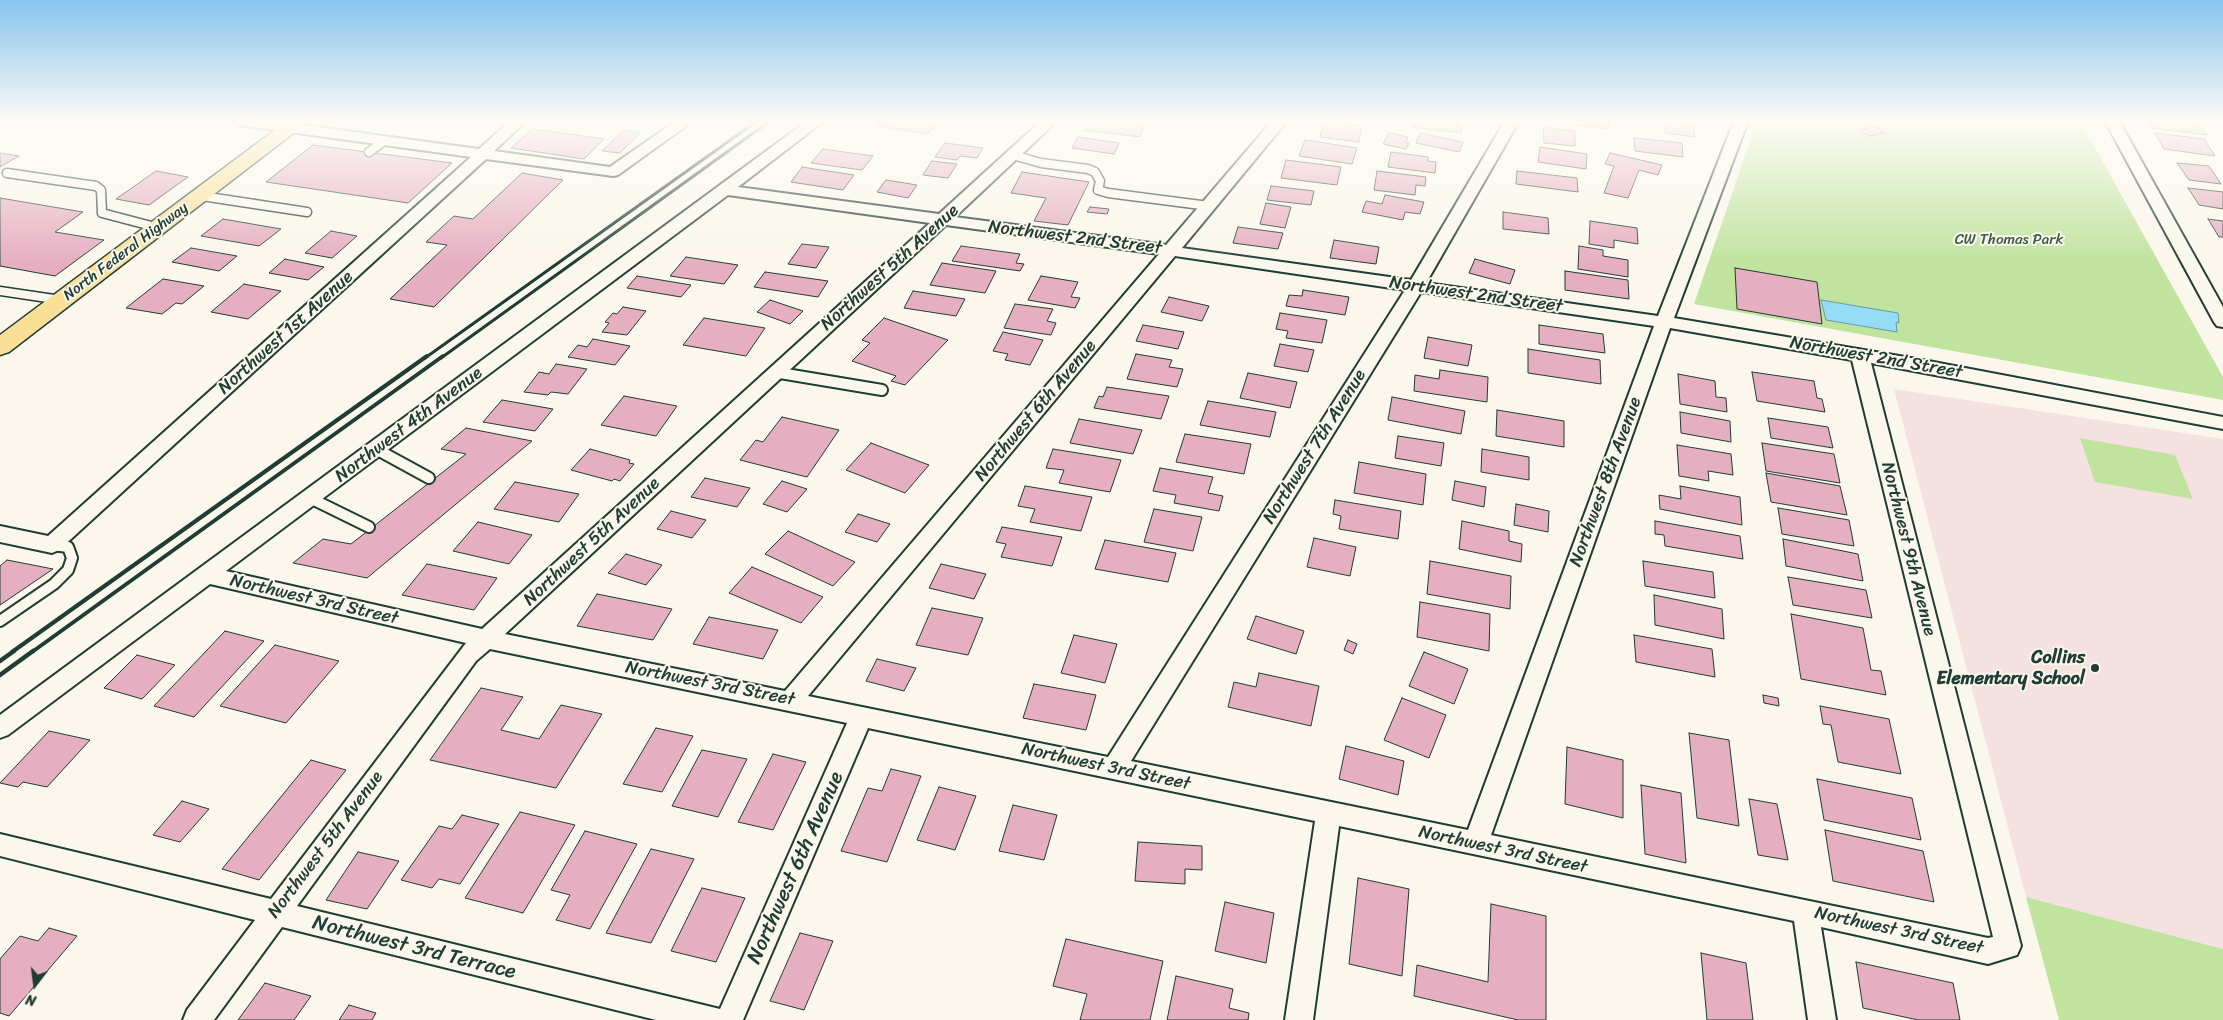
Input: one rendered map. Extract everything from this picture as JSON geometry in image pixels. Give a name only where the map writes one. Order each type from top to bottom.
[{"type":"main road","name":"North Federal Highway","points":[[0,347],[238,169]]},
{"type":"street","name":"Northwest 1st Avenue","points":[[52,545],[468,169]]},
{"type":"street","points":[[589,169],[613,172],[618,169]]},
{"type":"street","name":"Northwest 4th Avenue","points":[[0,728],[754,169]]},
{"type":"street","name":"Northwest 5th Avenue","points":[[197,1020],[468,655],[774,372],[998,169]]},
{"type":"street","name":"Northwest 6th Avenue","points":[[790,700],[1240,169]]},
{"type":"street","name":"Northwest 7th Avenue","points":[[1113,769],[1416,286],[1484,169]]},
{"type":"street","name":"Northwest 8th Avenue","points":[[1475,844],[1664,322],[1723,169]]},
{"type":"street","points":[[2138,169],[2223,322]]},
{"type":"street","name":"Northwest 2nd Street","points":[[725,190],[1172,251],[1664,322],[1860,355],[2223,423]]},
{"type":"street","name":"Northwest 9th Avenue","points":[[1860,355],[2008,946]]},
{"type":"street","points":[[0,534],[52,545]]},
{"type":"street","name":"Northwest 3rd Street","points":[[206,575],[486,639],[790,700],[1113,769],[1806,911],[1988,951],[2008,946]]},
{"type":"street","name":"Northwest 6th Avenue","points":[[729,1020],[862,715]]},
{"type":"street","points":[[1299,1020],[1328,813]]},
{"type":"street","name":"Northwest 3rd Terrace","points":[[0,845],[712,1020]]},
{"type":"street","points":[[1806,911],[1822,1020]]},
{"type":"lane","points":[[1085,169],[1095,172],[1100,181],[1098,190],[1108,193],[1209,206]]},
{"type":"lane","points":[[7,173],[96,186],[101,190],[102,213],[159,228]]},
{"type":"lane","points":[[202,196],[307,212]]},
{"type":"lane","points":[[0,291],[62,300]]},
{"type":"lane","points":[[774,372],[882,390]]},
{"type":"lane","points":[[376,449],[429,478]]},
{"type":"lane","points":[[310,498],[369,528]]},
{"type":"lane","points":[[0,622],[54,584],[68,570],[72,558],[68,547],[52,545]]},
{"type":"shaded area","name":"Collins Elementary School","points":[[1894,389],[2223,439],[2223,949],[2026,897]]},
{"type":"green space","name":"CW Thomas Park","points":[[1741,169],[2107,169],[2223,377],[2223,400],[1694,304]]},
{"type":"green space","points":[[2080,438],[2175,455],[2193,499],[2095,482]]},
{"type":"green space","points":[[2026,897],[2223,949],[2223,1020],[2059,1020]]},
{"type":"water","points":[[1821,300],[1898,313],[1899,323],[1896,322],[1897,332],[1826,320]]},
{"type":"building","points":[[283,169],[446,169],[408,203],[266,182]]},
{"type":"building","points":[[801,169],[854,175],[843,190],[791,182]]},
{"type":"building","points":[[927,169],[954,169],[948,178],[923,175]]},
{"type":"building","points":[[1284,169],[1341,169],[1337,185],[1281,178]]},
{"type":"building","points":[[1401,169],[1435,169],[1435,173]]},
{"type":"building","points":[[1613,169],[1661,169],[1658,175],[1639,170],[1628,198],[1604,193]]},
{"type":"building","points":[[2181,169],[2211,169],[2221,184],[2189,180]]},
{"type":"building","points":[[156,171],[188,177],[149,205],[116,199]]},
{"type":"building","points":[[1377,171],[1426,177],[1425,186],[1416,185],[1415,195],[1374,190]]},
{"type":"building","points":[[1517,171],[1577,178],[1578,192],[1516,184]]},
{"type":"building","points":[[1022,172],[1089,182],[1068,225],[1034,221],[1046,198],[1011,193]]},
{"type":"building","points":[[522,173],[563,180],[434,307],[390,299],[447,245],[426,242],[454,216],[473,219]]},
{"type":"building","points":[[886,180],[917,185],[908,198],[877,192]]},
{"type":"building","points":[[1271,186],[1314,191],[1311,205],[1267,200]]},
{"type":"building","points":[[2188,188],[2223,192],[2223,209],[2199,205]]},
{"type":"building","points":[[1385,195],[1424,202],[1420,214],[1405,212],[1403,220],[1362,212],[1366,201],[1382,204]]},
{"type":"building","points":[[0,198],[83,212],[55,232],[104,240],[55,276],[0,266]]},
{"type":"building","points":[[1266,203],[1291,207],[1285,228],[1260,224]]},
{"type":"building","points":[[1090,207],[1109,209],[1107,214],[1087,212]]},
{"type":"building","points":[[1503,212],[1548,218],[1549,234],[1503,229]]},
{"type":"building","points":[[223,219],[281,229],[259,246],[201,236]]},
{"type":"building","points":[[2208,219],[2223,221],[2223,237],[2219,237]]},
{"type":"building","points":[[1590,221],[1637,228],[1638,244],[1614,240],[1614,248],[1589,244]]},
{"type":"building","points":[[1238,227],[1283,233],[1278,249],[1233,243]]},
{"type":"building","points":[[331,231],[357,236],[332,258],[305,253]]},
{"type":"building","points":[[1334,240],[1379,247],[1376,264],[1330,258]]},
{"type":"building","points":[[802,244],[829,247],[816,268],[788,264]]},
{"type":"building","points":[[961,246],[1020,254],[1016,263],[1024,264],[1020,271],[952,261]]},
{"type":"building","points":[[1579,246],[1603,250],[1603,256],[1628,260],[1628,277],[1578,269]]},
{"type":"building","points":[[191,248],[237,256],[219,271],[172,262]]},
{"type":"building","points":[[686,257],[738,265],[724,284],[670,276]]},
{"type":"building","points":[[285,259],[324,267],[308,280],[269,273]]},
{"type":"building","points":[[1475,259],[1515,270],[1510,284],[1469,273]]},
{"type":"building","points":[[942,263],[996,271],[985,293],[930,285]]},
{"type":"building","points":[[1735,268],[1817,282],[1822,324],[1737,309]]},
{"type":"building","points":[[1565,271],[1628,280],[1629,299],[1565,290]]},
{"type":"building","points":[[765,272],[828,281],[818,297],[754,287]]},
{"type":"building","points":[[637,276],[691,285],[681,297],[627,288]]},
{"type":"building","points":[[1041,276],[1078,282],[1071,297],[1080,298],[1075,308],[1028,300]]},
{"type":"building","points":[[163,279],[204,286],[182,304],[176,303],[162,314],[126,308]]},
{"type":"building","points":[[244,284],[281,291],[248,319],[211,312]]},
{"type":"building","points":[[1303,290],[1349,297],[1345,315],[1286,306],[1289,295],[1302,296]]},
{"type":"building","points":[[913,291],[965,299],[956,316],[904,308]]},
{"type":"building","points":[[1169,297],[1209,306],[1202,321],[1161,312]]},
{"type":"building","points":[[770,300],[803,311],[790,324],[757,312]]},
{"type":"building","points":[[1015,304],[1053,309],[1047,321],[1056,323],[1051,335],[1004,328]]},
{"type":"building","points":[[623,307],[646,311],[627,335],[602,332],[609,323],[605,322],[613,313],[617,314]]},
{"type":"building","points":[[1280,313],[1327,320],[1322,343],[1286,338],[1288,331],[1276,329]]},
{"type":"building","points":[[704,318],[765,328],[746,356],[683,345]]},
{"type":"building","points":[[884,318],[948,340],[905,385],[891,381],[896,376],[852,361],[870,343],[862,340]]},
{"type":"building","points":[[1143,325],[1184,332],[1178,349],[1136,341]]},
{"type":"building","points":[[1539,325],[1603,334],[1605,353],[1539,344]]},
{"type":"building","points":[[1003,332],[1043,340],[1030,365],[1005,360],[1008,354],[993,351]]},
{"type":"building","points":[[1428,337],[1472,345],[1468,366],[1424,358]]},
{"type":"building","points":[[593,339],[630,346],[615,365],[568,357],[578,345],[587,347]]},
{"type":"building","points":[[1280,344],[1314,350],[1308,372],[1274,366]]},
{"type":"building","points":[[1528,349],[1600,360],[1601,384],[1528,373]]},
{"type":"building","points":[[1136,354],[1172,360],[1169,367],[1183,369],[1177,387],[1127,379]]},
{"type":"building","points":[[556,364],[587,369],[568,394],[551,392],[548,395],[524,392],[539,372],[549,374]]},
{"type":"building","points":[[1440,370],[1488,377],[1487,402],[1414,391],[1415,375],[1439,379]]},
{"type":"building","points":[[1752,372],[1814,381],[1817,398],[1822,399],[1825,412],[1757,401]]},
{"type":"building","points":[[1248,373],[1297,382],[1290,408],[1240,398]]},
{"type":"building","points":[[1678,374],[1715,381],[1716,397],[1726,398],[1727,412],[1680,404]]},
{"type":"building","points":[[1107,387],[1169,396],[1161,419],[1094,408],[1099,396],[1103,397]]},
{"type":"building","points":[[624,396],[677,406],[656,436],[601,425]]},
{"type":"building","points":[[1392,397],[1465,411],[1461,434],[1388,420]]},
{"type":"building","points":[[502,400],[553,409],[535,431],[483,422]]},
{"type":"building","points":[[1208,401],[1276,412],[1270,437],[1200,425]]},
{"type":"building","points":[[1497,410],[1564,421],[1564,447],[1496,436]]},
{"type":"building","points":[[1680,412],[1730,421],[1731,442],[1681,433]]},
{"type":"building","points":[[782,417],[839,430],[807,477],[740,460],[756,440],[763,442]]},
{"type":"building","points":[[1768,418],[1828,427],[1833,448],[1771,438]]},
{"type":"building","points":[[1079,419],[1142,430],[1133,454],[1070,443]]},
{"type":"building","points":[[466,428],[532,441],[367,578],[293,563],[323,539],[351,544],[466,454],[441,449]]},
{"type":"building","points":[[1185,434],[1251,444],[1244,474],[1176,462]]},
{"type":"building","points":[[1398,436],[1444,443],[1441,466],[1395,458]]},
{"type":"building","points":[[871,443],[929,465],[905,493],[846,470]]},
{"type":"building","points":[[1762,443],[1834,454],[1840,483],[1766,471]]},
{"type":"building","points":[[1677,445],[1731,454],[1733,475],[1708,471],[1709,481],[1679,476]]},
{"type":"building","points":[[590,449],[630,460],[629,463],[634,464],[620,481],[614,479],[612,481],[571,470]]},
{"type":"building","points":[[1053,449],[1121,460],[1110,492],[1059,483],[1064,470],[1046,468]]},
{"type":"building","points":[[1482,449],[1529,457],[1529,480],[1481,472]]},
{"type":"building","points":[[1359,462],[1426,474],[1423,505],[1354,493]]},
{"type":"building","points":[[1160,468],[1213,477],[1208,493],[1223,496],[1219,511],[1174,503],[1176,495],[1153,491]]},
{"type":"building","points":[[1766,473],[1840,486],[1847,515],[1771,502]]},
{"type":"building","points":[[705,478],[750,488],[737,507],[691,497]]},
{"type":"building","points":[[782,481],[807,489],[787,512],[763,504]]},
{"type":"building","points":[[1455,481],[1486,487],[1484,507],[1452,500]]},
{"type":"building","points":[[515,482],[579,494],[559,522],[494,509]]},
{"type":"building","points":[[1025,486],[1092,497],[1081,531],[1030,522],[1035,509],[1018,506]]},
{"type":"building","points":[[1680,486],[1740,497],[1742,525],[1660,509],[1659,495],[1681,499]]},
{"type":"building","points":[[1335,500],[1401,511],[1398,539],[1339,529],[1341,516],[1333,514]]},
{"type":"building","points":[[1516,504],[1549,511],[1548,532],[1514,525]]},
{"type":"building","points":[[1778,508],[1849,520],[1854,546],[1782,534]]},
{"type":"building","points":[[1154,509],[1202,517],[1193,551],[1144,542]]},
{"type":"building","points":[[671,511],[706,520],[692,538],[657,529]]},
{"type":"building","points":[[858,514],[890,524],[877,542],[845,532]]},
{"type":"building","points":[[1462,521],[1509,531],[1509,541],[1522,544],[1521,562],[1459,549]]},
{"type":"building","points":[[1655,521],[1740,536],[1743,559],[1665,546],[1664,535],[1655,534]]},
{"type":"building","points":[[478,522],[532,535],[509,564],[453,551]]},
{"type":"building","points":[[1002,527],[1062,537],[1052,566],[1001,557],[1006,544],[996,542]]},
{"type":"building","points":[[788,531],[855,562],[833,586],[765,554]]},
{"type":"building","points":[[1314,538],[1356,547],[1350,576],[1307,567]]},
{"type":"building","points":[[1783,539],[1858,554],[1863,581],[1786,566]]},
{"type":"building","points":[[1105,540],[1176,553],[1168,582],[1095,569]]},
{"type":"building","points":[[626,554],[662,565],[646,585],[608,573]]},
{"type":"building","points":[[7,560],[53,569],[0,605],[0,566]]},
{"type":"building","points":[[1430,561],[1511,576],[1510,609],[1427,594]]},
{"type":"building","points":[[1643,561],[1713,572],[1715,598],[1645,586]]},
{"type":"building","points":[[427,564],[497,578],[474,610],[402,595]]},
{"type":"building","points":[[941,564],[986,574],[974,599],[929,588]]},
{"type":"building","points":[[752,567],[823,597],[801,623],[729,593]]},
{"type":"building","points":[[1788,577],[1866,590],[1872,618],[1793,605]]},
{"type":"building","points":[[597,594],[672,609],[653,640],[577,626]]},
{"type":"building","points":[[1654,595],[1722,609],[1724,639],[1655,625]]},
{"type":"building","points":[[1420,602],[1490,614],[1489,651],[1417,637]]},
{"type":"building","points":[[932,608],[983,618],[968,655],[916,645]]},
{"type":"building","points":[[1791,614],[1863,628],[1871,670],[1881,671],[1886,695],[1801,679]]},
{"type":"building","points":[[1256,616],[1304,631],[1296,654],[1247,639]]},
{"type":"building","points":[[709,617],[778,630],[763,659],[693,644]]},
{"type":"building","points":[[225,631],[264,641],[194,717],[154,706]]},
{"type":"building","points":[[1074,635],[1117,644],[1105,683],[1061,673]]},
{"type":"building","points":[[1634,635],[1712,649],[1715,677],[1636,662]]},
{"type":"building","points":[[1348,640],[1357,644],[1353,654],[1344,650]]},
{"type":"building","points":[[275,645],[339,661],[286,723],[220,706]]},
{"type":"building","points":[[1424,652],[1468,669],[1454,704],[1409,686]]},
{"type":"building","points":[[137,655],[175,665],[142,699],[104,688]]},
{"type":"building","points":[[877,659],[916,668],[904,691],[866,681]]},
{"type":"building","points":[[1259,673],[1319,686],[1311,726],[1228,707],[1234,682],[1256,687]]},
{"type":"building","points":[[1034,684],[1096,695],[1086,730],[1023,718]]},
{"type":"building","points":[[481,688],[523,697],[501,730],[539,739],[561,705],[602,714],[556,788],[430,760]]},
{"type":"building","points":[[1763,695],[1778,698],[1779,706],[1764,703]]},
{"type":"building","points":[[1402,698],[1446,715],[1429,758],[1384,740]]},
{"type":"building","points":[[1820,706],[1889,719],[1901,774],[1838,762],[1831,725],[1823,724]]},
{"type":"building","points":[[656,728],[693,736],[662,792],[623,784]]},
{"type":"building","points":[[49,731],[90,740],[47,787],[23,782],[18,787],[0,783]]},
{"type":"building","points":[[1689,733],[1729,740],[1739,826],[1697,818]]},
{"type":"building","points":[[1346,746],[1404,761],[1398,795],[1339,779]]},
{"type":"building","points":[[1567,747],[1623,760],[1623,818],[1565,804]]},
{"type":"building","points":[[702,750],[747,759],[718,817],[672,806]]},
{"type":"building","points":[[773,754],[806,762],[773,830],[738,822]]},
{"type":"building","points":[[311,760],[346,770],[259,880],[222,869]]},
{"type":"building","points":[[891,769],[921,776],[887,862],[841,851],[868,788],[882,791]]},
{"type":"building","points":[[1817,779],[1912,798],[1921,840],[1824,820]]},
{"type":"building","points":[[1641,785],[1681,793],[1686,863],[1645,854]]},
{"type":"building","points":[[939,787],[976,796],[955,850],[917,840]]},
{"type":"building","points":[[1749,799],[1777,804],[1788,860],[1758,855]]},
{"type":"building","points":[[182,801],[209,809],[180,842],[153,835]]},
{"type":"building","points":[[1013,805],[1057,815],[1044,860],[999,851]]},
{"type":"building","points":[[520,812],[575,825],[523,913],[465,898]]},
{"type":"building","points":[[462,815],[499,824],[460,884],[439,879],[432,888],[401,880],[439,826],[452,829]]},
{"type":"building","points":[[1825,830],[1923,851],[1934,902],[1833,881]]},
{"type":"building","points":[[585,831],[637,844],[590,929],[556,920],[570,895],[551,890]]},
{"type":"building","points":[[1138,842],[1202,846],[1202,870],[1185,869],[1185,884],[1135,881]]},
{"type":"building","points":[[651,849],[694,859],[651,943],[606,933]]},
{"type":"building","points":[[358,852],[399,861],[367,909],[326,900]]},
{"type":"building","points":[[1358,878],[1409,889],[1402,976],[1349,964]]},
{"type":"building","points":[[702,888],[745,898],[716,962],[671,951]]},
{"type":"building","points":[[1225,902],[1274,913],[1266,963],[1215,951]]},
{"type":"building","points":[[1491,904],[1546,916],[1546,1020],[1518,1020],[1414,996],[1417,965],[1488,982]]},
{"type":"building","points":[[49,928],[77,936],[9,1016],[0,1013],[0,959],[20,936],[38,941]]},
{"type":"building","points":[[800,933],[833,941],[804,1010],[770,1001]]},
{"type":"building","points":[[1066,939],[1163,961],[1150,1020],[1080,1020],[1087,994],[1053,986]]},
{"type":"building","points":[[1701,953],[1746,963],[1753,1020],[1707,1020]]},
{"type":"building","points":[[1856,962],[1953,983],[1960,1020],[1918,1020],[1863,1008]]},
{"type":"building","points":[[1176,976],[1233,989],[1229,1008],[1249,1013],[1248,1020],[1167,1020]]},
{"type":"building","points":[[265,983],[311,996],[294,1020],[238,1020]]},
{"type":"building","points":[[349,1005],[376,1013],[372,1020],[339,1020]]},
{"type":"railway","points":[[425,358],[690,169]]},
{"type":"railway","points":[[441,358],[704,169]]},
{"type":"railway","points":[[12,652],[427,356]]},
{"type":"railway","points":[[32,652],[443,356]]},
{"type":"railway","points":[[0,661],[14,651]]},
{"type":"railway","points":[[0,675],[33,651]]},
{"type":"place","name":"Collins Elementary School","points":[[2095,668]]}]
